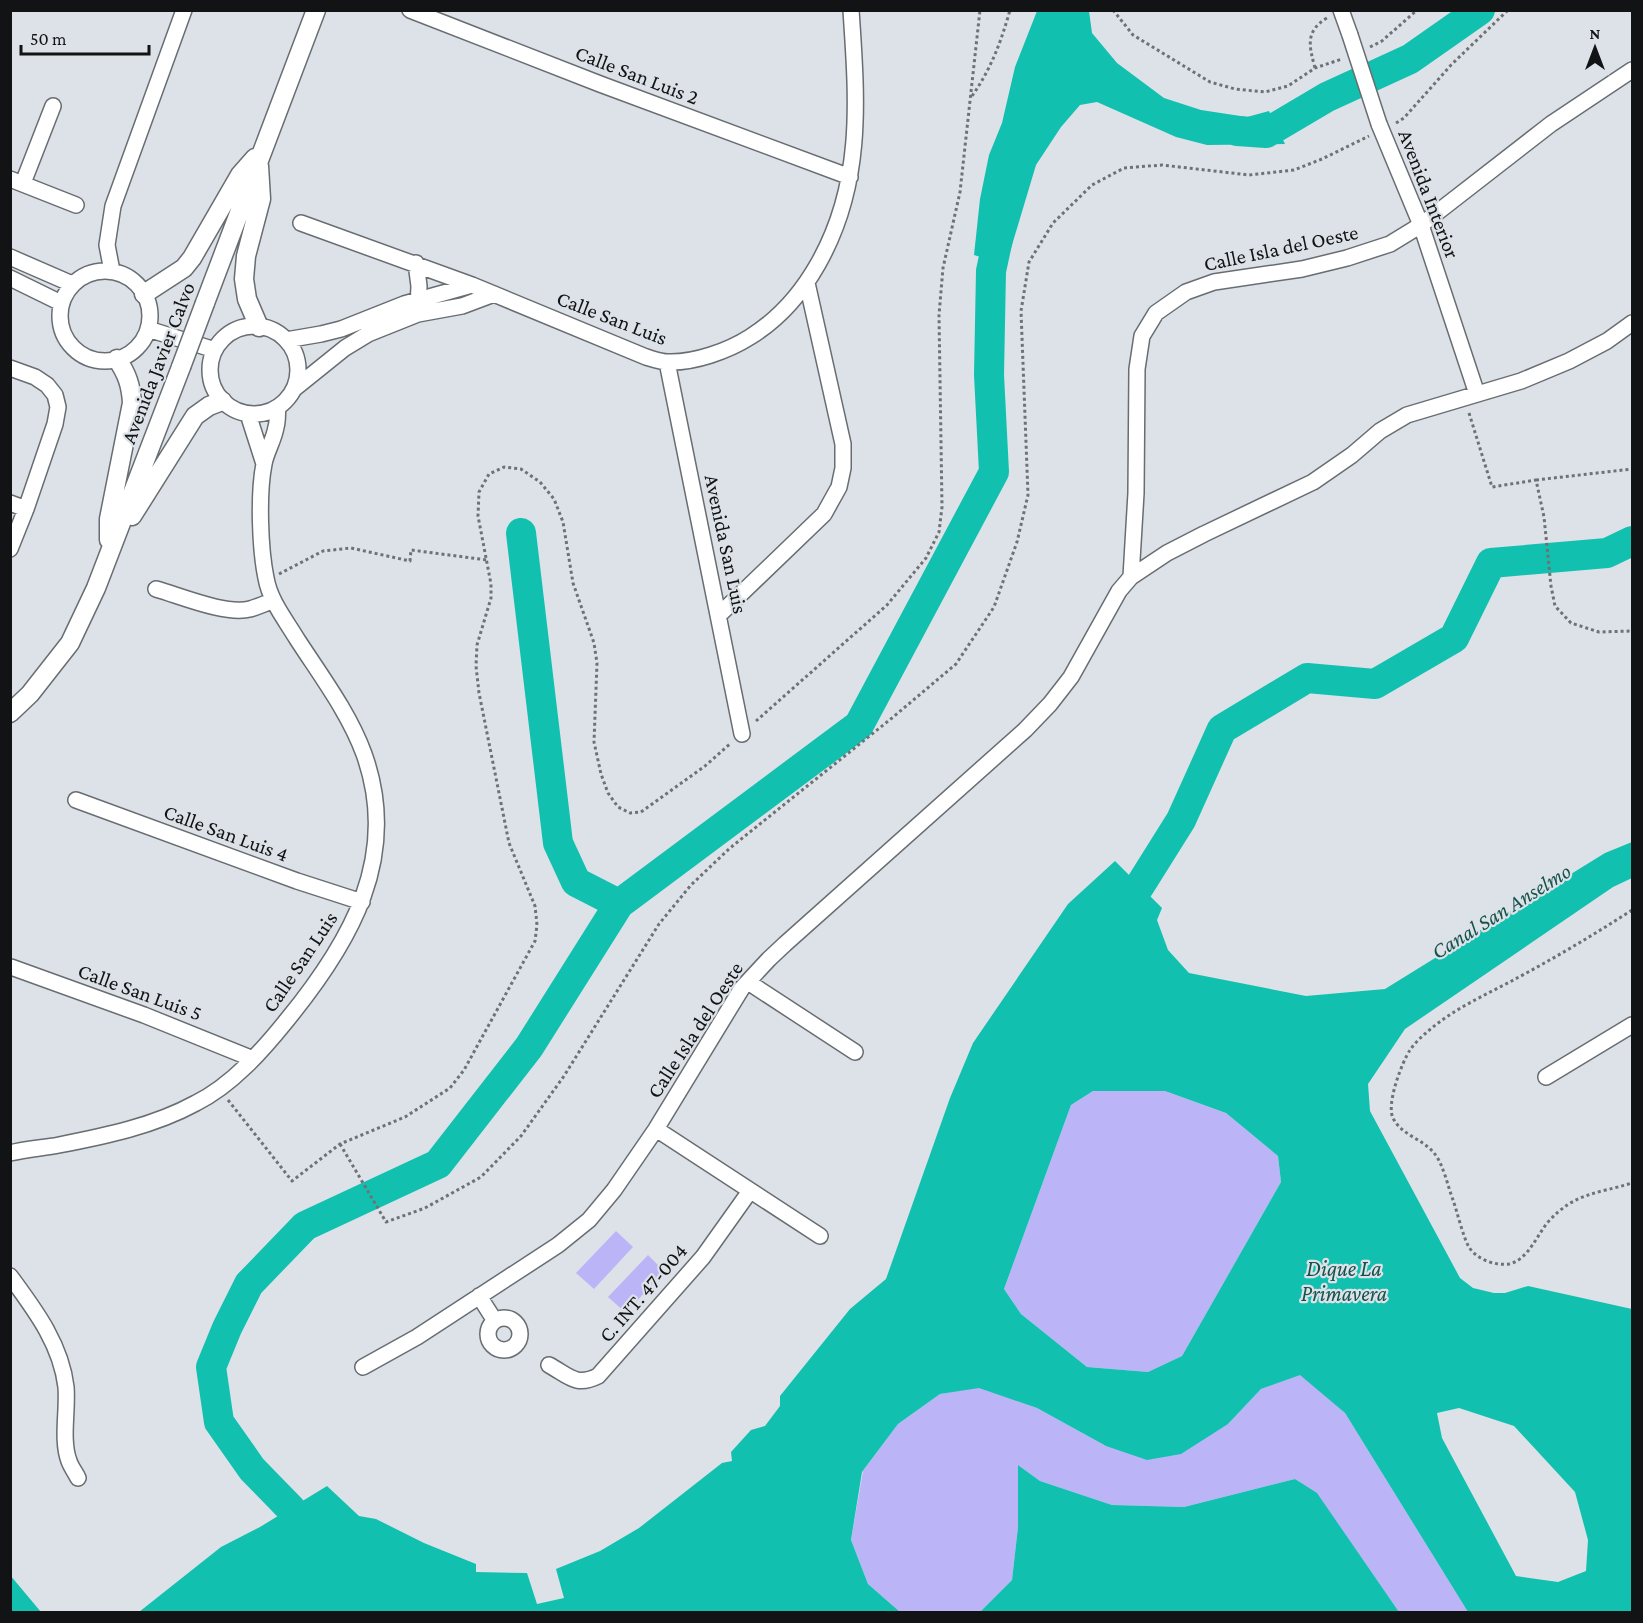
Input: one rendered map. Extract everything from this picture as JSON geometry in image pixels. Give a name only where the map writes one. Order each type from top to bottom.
[{"type":"street","points":[[111,272],[107,245],[112,206],[184,10]]},
{"type":"street","name":"Avenida Javier Calvo","points":[[10,713],[30,694],[70,643],[96,588],[316,10]]},
{"type":"street","name":"Calle San Luis 2","points":[[410,10],[589,80],[850,177]]},
{"type":"street","name":"Calle San Luis","points":[[301,223],[416,263],[646,357],[667,363],[698,358],[732,348],[760,331],[780,314],[807,283],[840,218],[850,177],[855,135],[856,93],[850,10]]},
{"type":"street","name":"Avenida Interior","points":[[1341,11],[1381,128],[1421,225],[1470,395]]},
{"type":"street","name":"Calle Isla del Oeste","points":[[1131,577],[1136,493],[1137,369],[1142,336],[1156,313],[1186,292],[1214,282],[1302,270],[1390,244],[1421,225],[1508,156],[1632,70]]},
{"type":"street","points":[[53,106],[17,181],[76,205]]},
{"type":"street","points":[[144,294],[184,268],[240,174],[261,155]]},
{"type":"street","points":[[259,327],[247,299],[244,279],[246,256],[261,199],[261,155]]},
{"type":"street","points":[[10,257],[72,285]]},
{"type":"street","points":[[416,263],[419,286],[417,307]]},
{"type":"street","points":[[98,272],[111,272],[130,279],[144,294],[149,305],[150,317],[148,329],[141,343],[131,353],[117,359],[98,361],[80,354],[66,340],[59,321],[61,303],[72,285],[84,276],[98,272]]},
{"type":"street","points":[[10,278],[61,303]]},
{"type":"street","points":[[720,615],[824,514],[839,488],[843,468],[843,444],[807,283]]},
{"type":"street","points":[[294,388],[345,348],[368,334],[417,307],[472,285]]},
{"type":"street","points":[[286,340],[321,334],[375,314],[417,307],[462,306],[494,294]]},
{"type":"street","name":"Calle Isla del Oeste","points":[[363,1367],[417,1337],[558,1245],[589,1220],[614,1190],[656,1129],[748,982],[785,944],[1025,730],[1050,704],[1071,676],[1119,591],[1131,577],[1167,553],[1312,482],[1352,455],[1380,431],[1407,415],[1521,381],[1569,361],[1607,341],[1632,323]]},
{"type":"street","points":[[259,327],[274,331],[286,340],[294,350],[298,363],[298,376],[285,402],[259,414],[248,414],[234,410],[222,401],[214,389],[210,376],[210,363],[215,350],[226,336],[242,328],[259,327]]},
{"type":"street","points":[[148,329],[215,350]]},
{"type":"street","points":[[109,554],[109,519],[132,403],[127,374],[117,359]]},
{"type":"street","name":"Avenida San Luis","points":[[667,363],[720,615],[742,734]]},
{"type":"street","points":[[10,368],[35,377],[47,385],[56,395],[58,407],[55,424],[10,549]]},
{"type":"street","points":[[109,554],[195,416],[209,406],[222,401]]},
{"type":"street","name":"Calle San Luis","points":[[10,1153],[57,1146],[154,1122],[197,1103],[219,1088],[253,1059],[312,989],[339,949],[362,902],[372,865],[377,820],[372,782],[364,754],[332,692],[273,600],[266,581],[262,559],[264,464],[276,428],[278,407]]},
{"type":"street","name":"Calle San Luis","points":[[248,414],[264,464]]},
{"type":"street","points":[[10,503],[26,509]]},
{"type":"street","points":[[156,589],[233,609],[248,610],[273,600]]},
{"type":"street","name":"Calle San Luis 4","points":[[76,800],[297,882],[362,902]]},
{"type":"street","name":"Calle San Luis 5","points":[[10,968],[144,1015],[253,1059]]},
{"type":"street","points":[[748,982],[855,1052]]},
{"type":"street","points":[[1546,1077],[1632,1024]]},
{"type":"street","points":[[656,1129],[820,1236]]},
{"type":"street","name":"C. INT. 47-004","points":[[549,1365],[578,1382],[588,1381],[598,1376],[703,1257],[750,1191]]},
{"type":"street","points":[[10,1276],[39,1316],[53,1341],[61,1364],[67,1402],[67,1453],[78,1478]]},
{"type":"street","points":[[479,1296],[495,1321]]},
{"type":"path","points":[[219,1088],[292,1181],[340,1144],[405,1117],[450,1088],[464,1070],[535,941],[537,925],[535,906],[509,843],[476,666],[477,645],[491,598],[487,560],[478,516],[479,492],[489,474],[504,467],[521,469],[540,482],[554,499],[563,522],[573,583],[594,643],[597,663],[594,742],[601,774],[608,793],[618,807],[630,813],[641,812],[705,766],[887,605],[926,558],[939,532],[942,507],[940,289],[960,192],[980,10]]},
{"type":"path","points":[[971,98],[988,73],[1000,45],[1010,10]]},
{"type":"path","points":[[1113,10],[1132,35],[1210,82],[1235,89],[1265,92],[1288,86],[1315,68],[1346,57]]},
{"type":"path","points":[[1364,49],[1382,41],[1418,10]]},
{"type":"path","points":[[340,1144],[386,1222],[425,1208],[482,1177],[521,1136],[564,1076],[659,924],[691,885],[730,848],[956,664],[994,607],[1017,542],[1028,495],[1021,311],[1029,262],[1053,223],[1092,185],[1124,168],[1162,165],[1249,175],[1294,170],[1322,159],[1404,118],[1451,64],[1508,10]]},
{"type":"path","points":[[1315,68],[1310,52],[1312,30],[1341,11]]},
{"type":"path","points":[[1470,395],[1492,488],[1536,480],[1632,469]]},
{"type":"path","points":[[1536,480],[1544,517],[1551,586],[1556,606],[1571,622],[1599,632],[1632,631]]},
{"type":"path","points":[[266,581],[323,551],[351,548],[410,561],[411,550],[487,560]]},
{"type":"path","points":[[1632,910],[1578,946],[1457,1012],[1426,1033],[1410,1050],[1397,1080],[1391,1103],[1393,1118],[1404,1132],[1422,1142],[1435,1154],[1469,1247],[1493,1264],[1509,1264],[1521,1258],[1553,1216],[1572,1202],[1592,1192],[1632,1183]]},
{"type":"shaded area","points":[[1093,1091],[1165,1091],[1226,1113],[1278,1156],[1281,1182],[1182,1356],[1148,1372],[1087,1367],[1021,1314],[1004,1289],[1071,1105]]},
{"type":"shaded area","points":[[616,1231],[633,1247],[594,1289],[576,1273]]},
{"type":"shaded area","points":[[648,1255],[664,1271],[626,1313],[608,1297]]},
{"type":"shaded area","points":[[1300,1374],[1345,1413],[1468,1612],[1399,1612],[1317,1494],[1295,1479],[1184,1507],[1112,1505],[1040,1481],[1018,1465],[1018,1527],[1012,1580],[980,1612],[900,1612],[868,1584],[851,1540],[863,1471],[898,1424],[940,1394],[979,1387],[1037,1408],[1106,1446],[1228,1424],[1261,1389]]},
{"type":"water","points":[[1037,11],[1089,11],[1092,33],[1117,63],[1164,98],[1201,110],[1247,117],[1269,111],[1285,144],[1207,145],[1176,137],[1097,102],[1080,105],[1061,127],[1036,165],[1006,265],[974,255],[980,199],[989,155],[1002,123],[1015,67]]},
{"type":"water","name":"Dique La Primavera","points":[[1632,842],[1632,878],[1613,887],[1405,1029],[1368,1084],[1370,1111],[1460,1278],[1473,1288],[1494,1293],[1505,1293],[1528,1286],[1632,1309],[1632,1612],[1468,1612],[1345,1413],[1300,1375],[1261,1389],[1228,1424],[1181,1454],[1147,1460],[1106,1446],[1037,1408],[979,1388],[940,1394],[898,1424],[862,1472],[851,1540],[868,1584],[900,1612],[139,1612],[221,1547],[260,1527],[327,1486],[359,1516],[376,1519],[424,1543],[476,1564],[476,1572],[527,1573],[537,1604],[564,1598],[556,1569],[600,1551],[639,1528],[722,1463],[732,1461],[731,1452],[751,1430],[765,1426],[780,1406],[780,1396],[850,1309],[886,1279],[950,1098],[973,1043],[1068,904],[1115,861],[1162,908],[1157,920],[1168,950],[1189,973],[1306,996],[1385,989],[1605,853]],"holes":[[[1093,1091],[1165,1091],[1226,1113],[1278,1156],[1281,1182],[1182,1356],[1148,1372],[1087,1367],[1021,1314],[1004,1289],[1071,1105]],[[1459,1408],[1514,1426],[1575,1492],[1588,1540],[1586,1571],[1558,1582],[1516,1576],[1442,1438],[1437,1413]]]},
{"type":"water","points":[[1018,1465],[1040,1481],[1112,1505],[1184,1507],[1295,1479],[1317,1493],[1399,1612],[980,1612],[1012,1580],[1018,1527]]},
{"type":"water","points":[[10,1575],[41,1612],[11,1612]]},
{"type":"waterway","points":[[1237,131],[1266,133],[1327,97],[1410,59],[1480,10]]},
{"type":"waterway","points":[[521,533],[558,843],[576,882],[619,904],[859,725],[994,472],[989,375],[991,271],[1002,220]]},
{"type":"waterway","points":[[1139,887],[1181,820],[1222,729],[1307,678],[1375,684],[1454,638],[1491,563],[1607,553],[1632,541]]},
{"type":"waterway","points":[[291,1509],[252,1469],[219,1422],[211,1367],[249,1284],[305,1226],[438,1164],[529,1047],[619,904]]},
{"type":"water label","name":"Canal San Anselmo","points":[[1501,911]]}]
